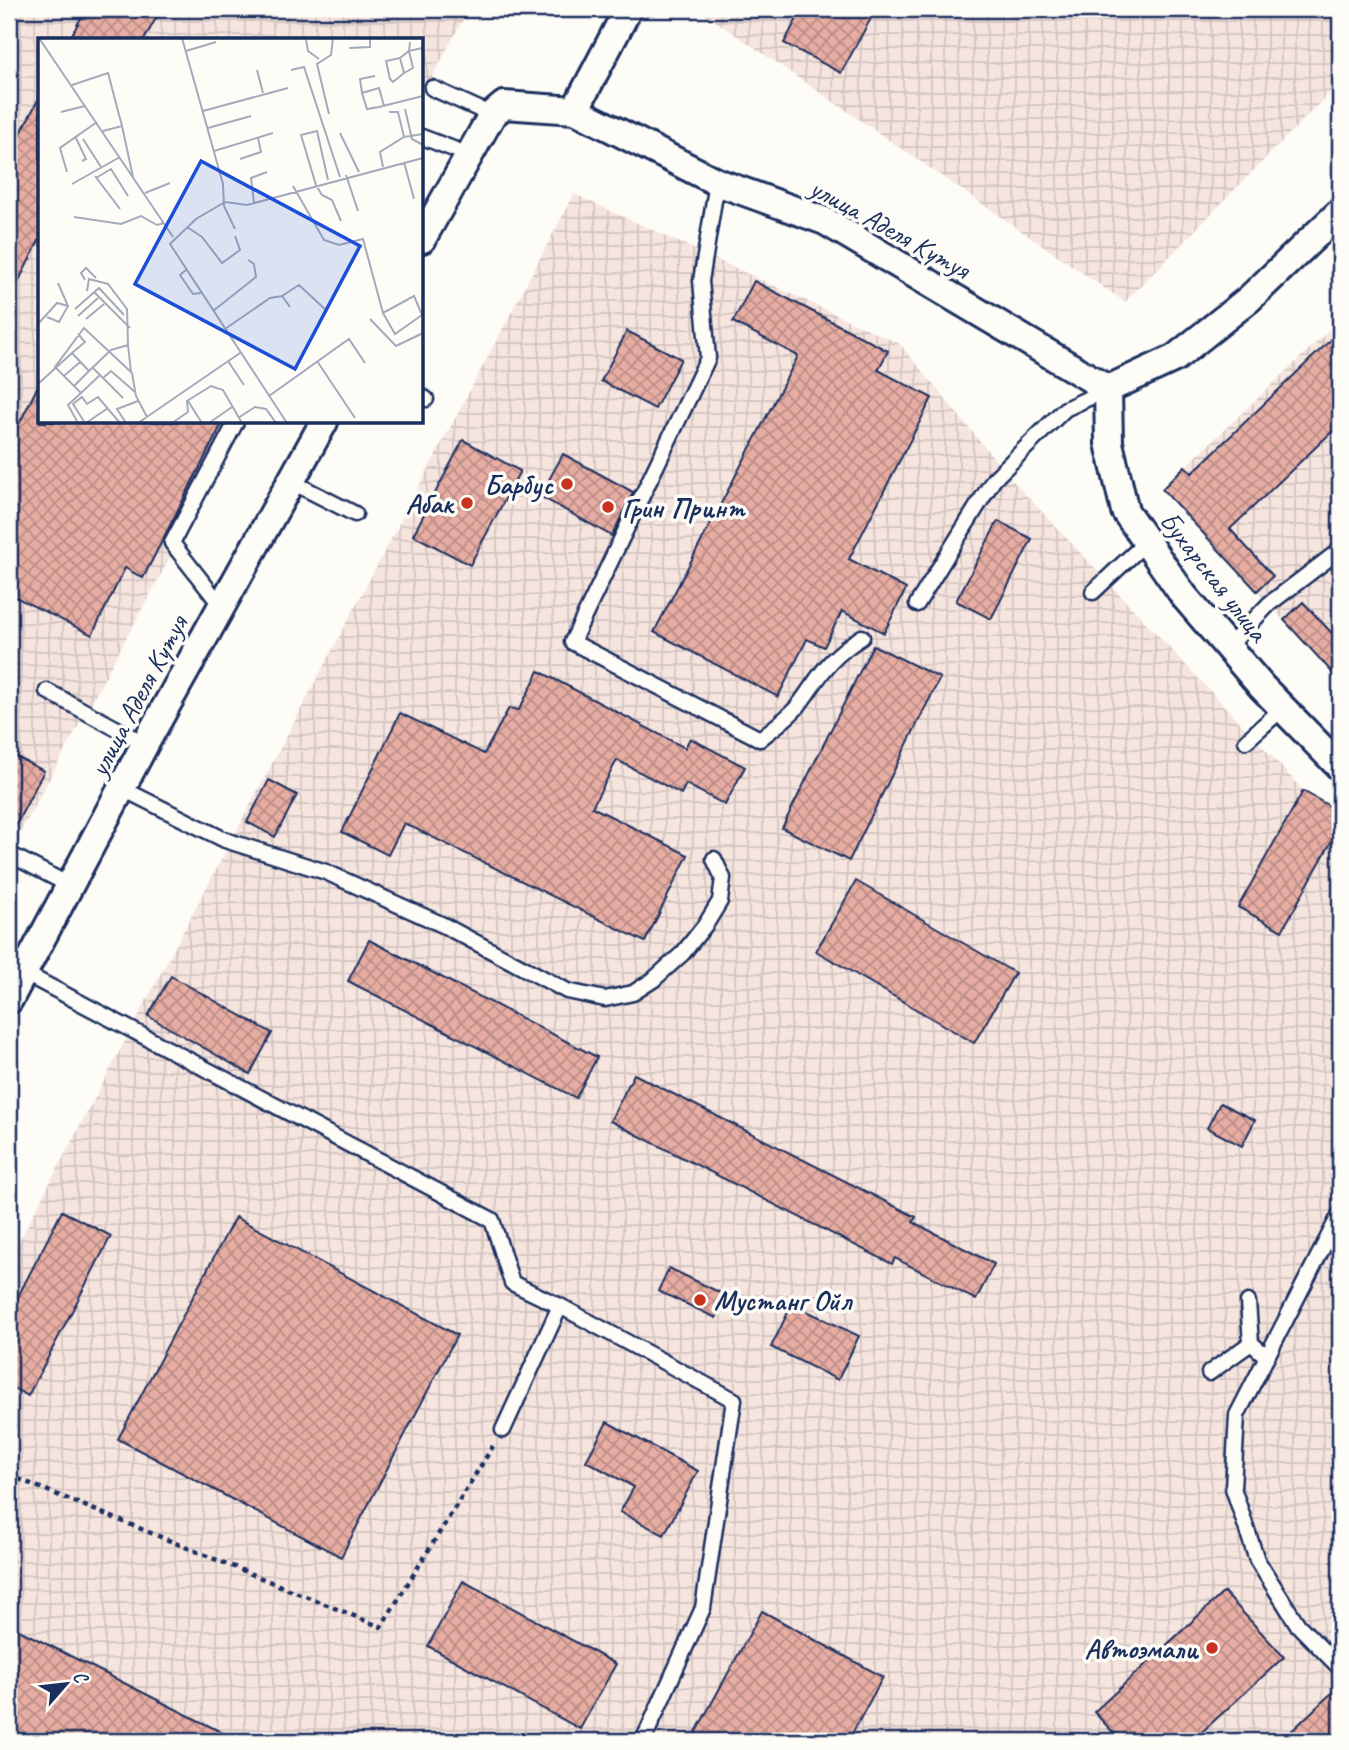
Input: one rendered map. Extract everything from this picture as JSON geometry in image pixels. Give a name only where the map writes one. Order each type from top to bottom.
[{"type":"street","points":[[575,110],[628,9]]},
{"type":"street","name":"улица Аделя Кутуя","points":[[492,115],[504,105],[575,110],[717,182],[825,221],[1108,389]]},
{"type":"street","points":[[424,235],[492,115]]},
{"type":"street","points":[[1108,389],[1175,358],[1249,299],[1340,212]]},
{"type":"street","name":"Бухарская улица","points":[[1108,389],[1109,443],[1125,511],[1184,596],[1283,708],[1340,767]]},
{"type":"street","name":"улица Аделя Кутуя","points":[[9,1000],[124,789],[145,744],[323,424]]},
{"type":"lane","points":[[432,88],[492,115]]},
{"type":"lane","points":[[424,138],[469,155]]},
{"type":"lane","points":[[717,182],[701,281],[708,359],[572,642],[760,739],[796,708],[817,674],[833,658],[862,637]]},
{"type":"lane","points":[[917,604],[994,479],[1065,410],[1108,389]]},
{"type":"lane","points":[[222,607],[172,543],[235,424]]},
{"type":"lane","points":[[292,482],[355,514]]},
{"type":"lane","points":[[1093,592],[1146,542]]},
{"type":"lane","points":[[1228,647],[1269,604],[1340,550]]},
{"type":"lane","points":[[47,691],[145,744]]},
{"type":"lane","points":[[1246,741],[1283,708]]},
{"type":"lane","points":[[124,789],[225,840],[326,872],[443,925],[567,991],[605,999],[633,993],[653,981],[683,953],[706,924],[720,901],[723,878],[714,859]]},
{"type":"lane","points":[[15,857],[71,886]]},
{"type":"lane","points":[[24,973],[492,1220],[512,1283],[734,1400],[703,1608],[643,1741]]},
{"type":"lane","points":[[1340,1214],[1237,1415],[1233,1488],[1257,1560],[1298,1625],[1340,1668]]},
{"type":"lane","points":[[1248,1302],[1251,1343],[1266,1357]]},
{"type":"lane","points":[[503,1430],[560,1306]]},
{"type":"lane","points":[[1209,1373],[1251,1343]]},
{"type":"path","points":[[9,1475],[381,1627],[503,1430]]},
{"type":"shaded area","points":[[9,9],[469,9],[424,91],[424,38],[38,38],[38,424],[243,424],[9,853]]},
{"type":"shaded area","points":[[698,9],[1340,9],[1340,82],[1125,302]]},
{"type":"shaded area","points":[[574,194],[900,344],[1011,479],[1340,829],[1340,1741],[9,1741],[9,1260]]},
{"type":"shaded area","points":[[1340,320],[1340,681],[1162,489]]},
{"type":"building","points":[[86,9],[161,9],[145,38],[70,38]]},
{"type":"building","points":[[802,9],[876,9],[841,73],[784,43]]},
{"type":"building","points":[[38,100],[38,243],[9,300],[9,156]]},
{"type":"building","points":[[754,281],[888,351],[878,370],[932,398],[849,559],[906,589],[884,633],[842,611],[824,647],[807,639],[778,697],[654,632],[798,356],[733,322]]},
{"type":"building","points":[[627,331],[681,359],[655,409],[601,381]]},
{"type":"building","points":[[1340,331],[1340,424],[1230,529],[1273,576],[1257,591],[1162,489],[1185,466],[1192,473]]},
{"type":"building","points":[[38,386],[38,424],[222,424],[143,578],[125,568],[92,635],[9,594],[9,444]]},
{"type":"building","name":"Абак","points":[[463,440],[520,471],[470,565],[413,535]]},
{"type":"building","points":[[563,454],[633,492],[612,536],[540,496]]},
{"type":"building","points":[[998,521],[1032,539],[991,619],[956,601]]},
{"type":"building","points":[[1303,602],[1340,642],[1340,681],[1284,620]]},
{"type":"building","points":[[873,645],[940,678],[849,861],[782,828]]},
{"type":"building","points":[[539,671],[685,748],[690,738],[745,767],[725,805],[686,784],[681,794],[617,760],[592,807],[688,855],[645,942],[404,823],[388,855],[342,832],[400,713],[484,754],[509,708],[519,710]]},
{"type":"building","points":[[9,753],[44,771],[9,838]]},
{"type":"building","points":[[269,780],[297,795],[275,837],[247,822]]},
{"type":"building","points":[[1303,791],[1340,812],[1340,826],[1282,931],[1238,907]]},
{"type":"building","points":[[856,881],[1015,973],[974,1043],[816,951]]},
{"type":"building","points":[[369,940],[597,1057],[576,1098],[348,981]]},
{"type":"building","points":[[171,976],[272,1033],[250,1074],[148,1016]]},
{"type":"building","points":[[634,1074],[916,1217],[913,1222],[994,1264],[976,1300],[895,1258],[892,1264],[610,1121]]},
{"type":"building","points":[[1220,1103],[1255,1120],[1242,1146],[1207,1128]]},
{"type":"building","points":[[62,1211],[111,1236],[28,1396],[9,1386],[9,1314]]},
{"type":"building","points":[[235,1217],[457,1335],[341,1557],[118,1439]]},
{"type":"building","points":[[669,1268],[727,1296],[716,1318],[658,1291]]},
{"type":"building","points":[[792,1304],[859,1336],[838,1380],[771,1347]]},
{"type":"building","points":[[607,1422],[698,1471],[664,1535],[620,1512],[634,1487],[586,1461]]},
{"type":"building","points":[[463,1581],[616,1664],[580,1729],[428,1646]]},
{"type":"building","points":[[1224,1592],[1284,1657],[1192,1741],[1121,1741],[1094,1712]]},
{"type":"building","points":[[762,1611],[883,1677],[848,1741],[691,1741]]},
{"type":"building","points":[[9,1625],[239,1741],[9,1741]]},
{"type":"building","points":[[1340,1685],[1340,1741],[1281,1741]]},
{"type":"place","name":"Барбус","points":[[567,484]]},
{"type":"place","name":"Абак","points":[[467,503]]},
{"type":"place","name":"Грин Принт","points":[[608,507]]},
{"type":"place","name":"Мустанг Ойл","points":[[700,1300]]},
{"type":"place","name":"Автоэмали","points":[[1212,1648]]}]
